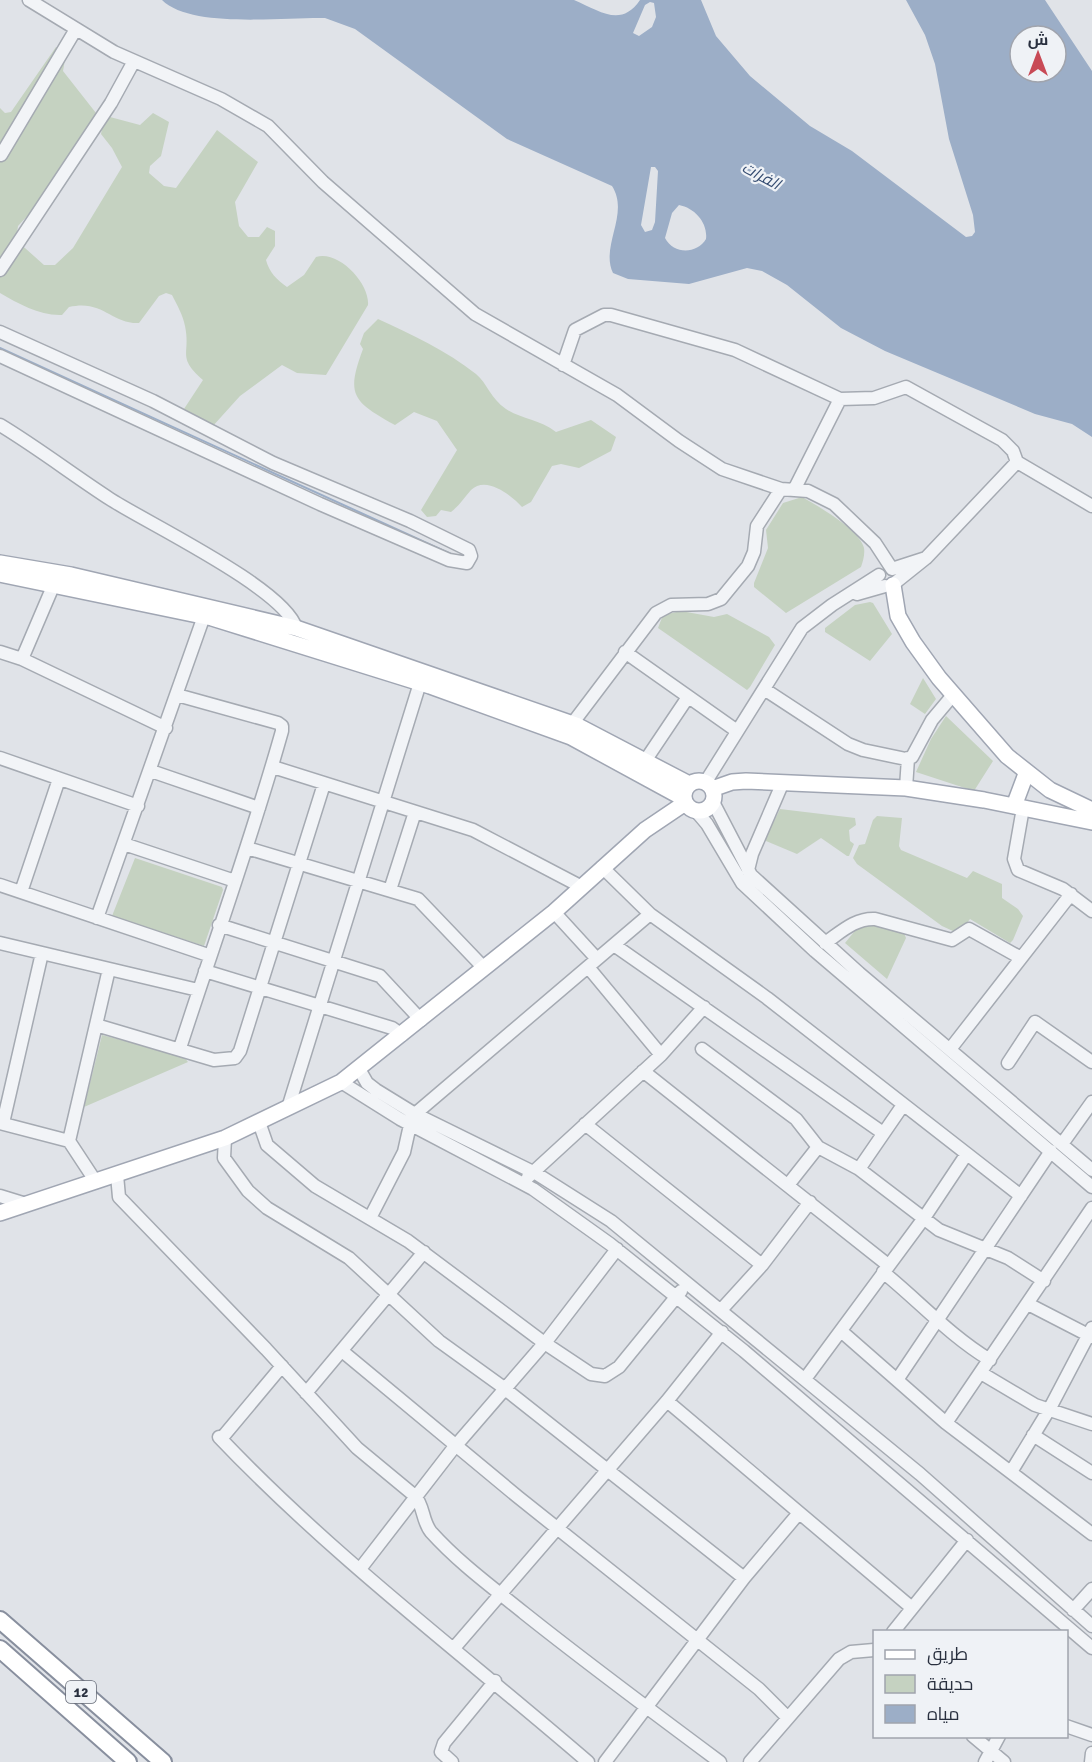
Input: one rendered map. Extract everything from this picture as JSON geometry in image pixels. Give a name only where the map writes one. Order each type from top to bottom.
[{"type":"highway","name":"12","points":[[0,1620],[163,1762]]},
{"type":"highway","name":"12","points":[[0,1649],[128,1762]]},
{"type":"main road","points":[[0,563],[71,575],[296,628],[330,647],[420,683],[571,737],[706,810],[710,791]]},
{"type":"main road","points":[[0,574],[204,616],[330,647],[572,724],[645,761],[688,799]]},
{"type":"main road","points":[[888,578],[901,624],[925,661],[953,695],[1026,774],[1063,797],[1092,810]]},
{"type":"main road","points":[[1018,807],[1026,774]]},
{"type":"main road","points":[[0,1214],[225,1138],[341,1082],[554,912],[580,886],[645,830],[688,799],[697,781],[710,791]]},
{"type":"main road","points":[[710,791],[739,781],[906,788],[1092,822]]},
{"type":"main road","points":[[1056,816],[1063,797]]},
{"type":"street","points":[[29,0],[134,61],[221,99],[268,126],[323,182],[475,314],[617,395],[679,441],[722,469],[781,489],[808,491],[834,504],[875,543],[888,578]]},
{"type":"street","points":[[1,155],[76,29]]},
{"type":"street","points":[[0,270],[111,103],[134,61]]},
{"type":"street","points":[[563,365],[575,330],[604,315],[611,315],[735,350],[840,399],[874,398],[910,387],[1002,440],[1013,451],[1017,462],[1092,506]]},
{"type":"street","points":[[0,332],[153,401],[273,463],[410,521],[469,550],[471,556],[467,563],[449,560],[320,504],[0,356]]},
{"type":"street","points":[[794,490],[840,399]]},
{"type":"street","points":[[0,424],[111,500],[254,585],[286,610],[296,628]]},
{"type":"street","points":[[1017,462],[926,558],[842,599],[802,628],[738,731],[710,791],[748,870],[825,943],[1092,1170]]},
{"type":"street","points":[[572,724],[656,613],[663,608],[708,604],[721,599],[748,566],[754,552],[757,525],[781,489]]},
{"type":"street","points":[[22,659],[54,584]]},
{"type":"street","points":[[97,918],[151,771],[204,616]]},
{"type":"street","points":[[0,652],[22,659],[166,728]]},
{"type":"street","points":[[625,652],[738,731]]},
{"type":"street","points":[[288,1108],[318,1005],[420,683]]},
{"type":"street","points":[[764,689],[848,744],[873,753],[908,758],[912,757],[932,720],[953,695]]},
{"type":"street","points":[[177,695],[282,726],[273,767],[208,956],[180,1048]]},
{"type":"street","points":[[645,761],[688,696]]},
{"type":"street","points":[[0,758],[138,806]]},
{"type":"street","points":[[906,788],[908,758]]},
{"type":"street","points":[[273,767],[473,830],[580,886]]},
{"type":"street","points":[[151,771],[259,808]]},
{"type":"street","points":[[21,892],[59,779]]},
{"type":"street","points":[[748,870],[752,854],[783,782]]},
{"type":"street","points":[[96,1025],[180,1048],[214,1060],[235,1058],[276,943],[324,784]]},
{"type":"street","points":[[688,799],[707,824],[742,883],[815,951],[1092,1187]]},
{"type":"street","points":[[1018,807],[1014,855],[1016,866],[1021,872],[1055,884],[1092,911]]},
{"type":"street","points":[[390,890],[415,812]]},
{"type":"street","points":[[124,844],[235,881]]},
{"type":"street","points":[[247,848],[300,866],[418,899],[484,968]]},
{"type":"street","points":[[602,867],[650,914],[767,998],[966,1155],[1022,1196]]},
{"type":"street","points":[[0,885],[208,956]]},
{"type":"street","points":[[951,1048],[1071,894]]},
{"type":"street","points":[[554,912],[660,1055]]},
{"type":"street","points":[[370,1218],[404,1152],[413,1119],[650,914]]},
{"type":"street","points":[[825,943],[854,922],[865,918],[952,940],[969,929],[1021,958]]},
{"type":"street","points":[[219,925],[380,976],[421,1020]]},
{"type":"street","points":[[0,943],[198,990]]},
{"type":"street","points":[[614,945],[883,1133]]},
{"type":"street","points":[[42,953],[1,1123],[69,1141],[96,1182]]},
{"type":"street","points":[[69,1141],[109,969]]},
{"type":"street","points":[[204,971],[392,1028],[402,1035]]},
{"type":"street","points":[[523,1184],[533,1172],[660,1055],[704,1008]]},
{"type":"street","points":[[1008,1063],[1035,1022],[1092,1062]]},
{"type":"street","points":[[702,1049],[796,1119],[818,1147],[860,1169],[939,1230],[1008,1258],[1044,1281]]},
{"type":"street","points":[[359,1069],[367,1083],[413,1119],[523,1184],[617,1249],[677,1296],[968,1540],[1060,1627]]},
{"type":"street","points":[[643,1071],[810,1202],[886,1268],[944,1328],[990,1360]]},
{"type":"street","points":[[341,1082],[413,1119],[533,1172],[611,1221],[920,1474],[1092,1626]]},
{"type":"street","points":[[1062,1144],[1092,1102]]},
{"type":"street","points":[[860,1169],[903,1106]]},
{"type":"street","points":[[259,1122],[267,1145],[315,1185],[424,1252],[544,1343],[591,1374],[605,1376],[619,1367],[687,1282]]},
{"type":"street","points":[[585,1124],[762,1264]]},
{"type":"street","points":[[225,1138],[224,1158],[248,1191],[302,1231],[349,1258],[389,1298],[439,1341],[504,1388],[744,1578]]},
{"type":"street","points":[[788,1185],[818,1147]]},
{"type":"street","points":[[897,1380],[1051,1151]]},
{"type":"street","points":[[805,1379],[924,1218],[966,1155]]},
{"type":"street","points":[[117,1175],[119,1197],[282,1366],[357,1448],[417,1498],[424,1522],[430,1531],[463,1564],[720,1762]]},
{"type":"street","points":[[0,1196],[26,1204]]},
{"type":"street","points":[[721,1310],[762,1264],[810,1202]]},
{"type":"street","points":[[946,1423],[1092,1208]]},
{"type":"street","points":[[360,1569],[457,1444],[544,1343],[617,1249]]},
{"type":"street","points":[[306,1393],[389,1298],[424,1252]]},
{"type":"street","points":[[1011,1472],[1050,1408],[1091,1333],[1028,1304]]},
{"type":"street","points":[[841,1331],[946,1423],[1092,1534]]},
{"type":"street","points":[[454,1648],[667,1401],[722,1332]]},
{"type":"street","points":[[342,1351],[759,1689],[787,1717]]},
{"type":"street","points":[[282,1366],[220,1438],[360,1569],[588,1762]]},
{"type":"street","points":[[981,1373],[1035,1405],[1050,1408],[1092,1424]]},
{"type":"street","points":[[667,1401],[912,1608]]},
{"type":"street","points":[[1033,1435],[1092,1473]]},
{"type":"street","points":[[605,1762],[744,1578],[798,1514]]},
{"type":"street","points":[[895,1630],[968,1540]]},
{"type":"street","points":[[1073,1610],[1092,1589]]},
{"type":"street","points":[[1068,1632],[1092,1648]]},
{"type":"street","points":[[750,1762],[839,1659],[851,1652],[873,1652]]},
{"type":"street","points":[[452,1762],[441,1752],[444,1743],[495,1681]]},
{"type":"street","points":[[1068,1727],[1092,1735]]},
{"type":"street","points":[[974,1738],[988,1757],[1004,1762]]},
{"type":"street","points":[[988,1757],[998,1738]]},
{"type":"street","points":[[1090,1762],[1092,1753]]},
{"type":"green space","points":[[56,47],[66,54],[63,71],[96,113],[31,212],[18,226],[16,240],[44,265],[55,265],[73,248],[122,167],[101,134],[103,123],[110,117],[140,125],[153,113],[169,122],[161,156],[150,166],[149,173],[164,186],[176,188],[217,130],[258,162],[235,202],[239,226],[248,237],[259,237],[267,227],[275,231],[275,246],[266,260],[277,279],[287,287],[304,275],[316,257],[325,256],[351,270],[364,288],[368,305],[326,375],[297,373],[282,365],[240,396],[212,427],[182,412],[203,380],[187,360],[184,322],[172,295],[166,293],[159,296],[139,323],[121,320],[99,309],[81,305],[69,307],[62,315],[46,314],[0,293],[0,108],[5,113],[11,112]]},
{"type":"green space","points":[[378,319],[428,343],[465,366],[480,378],[501,405],[512,412],[543,424],[556,432],[591,420],[616,437],[611,451],[579,468],[561,464],[552,466],[531,502],[522,507],[505,492],[484,485],[471,490],[451,512],[441,510],[436,516],[427,517],[421,510],[457,450],[437,421],[414,412],[395,425],[361,403],[356,395],[355,377],[363,349],[360,344],[364,333]]},
{"type":"green space","points":[[802,497],[847,526],[861,541],[864,555],[861,567],[786,613],[754,587],[754,583],[768,548],[766,530],[783,503]]},
{"type":"green space","points":[[873,603],[892,634],[870,661],[825,632],[825,628],[855,605]]},
{"type":"green space","points":[[681,611],[714,617],[727,614],[769,637],[775,645],[747,690],[658,628],[663,615]]},
{"type":"green space","points":[[923,678],[936,699],[925,714],[910,704]]},
{"type":"green space","points":[[946,716],[993,761],[974,791],[916,772],[931,739]]},
{"type":"green space","points":[[780,809],[855,818],[856,825],[849,830],[850,841],[854,844],[849,856],[821,838],[797,854],[766,841]]},
{"type":"green space","points":[[877,816],[902,818],[899,846],[901,850],[967,878],[973,871],[1002,884],[1002,898],[1018,909],[1023,916],[1013,940],[1010,943],[970,919],[963,928],[955,932],[942,926],[857,864],[853,858],[859,845],[865,844],[873,820]]},
{"type":"green space","points":[[135,858],[222,887],[223,890],[204,946],[112,916]]},
{"type":"green space","points":[[879,925],[904,933],[906,938],[887,979],[845,943],[858,927]]},
{"type":"green space","points":[[102,1035],[183,1056],[188,1062],[84,1107]]},
{"type":"water","name":"الفرات","points":[[162,0],[574,0],[601,12],[618,15],[633,8],[640,0],[701,0],[716,36],[750,76],[810,126],[852,151],[966,237],[972,236],[975,232],[973,215],[949,139],[935,64],[925,35],[906,0],[1045,0],[1061,24],[1008,24],[1008,84],[1068,84],[1068,35],[1092,71],[1092,437],[1072,424],[1035,414],[885,351],[841,328],[787,285],[762,271],[747,268],[689,284],[628,279],[613,273],[610,252],[618,208],[617,197],[612,186],[507,139],[355,29],[325,18],[239,20],[194,15],[176,9]],"holes":[[[650,2],[654,3],[656,17],[652,27],[639,36],[633,33],[645,5]],[[651,167],[655,167],[658,171],[655,222],[652,230],[645,232],[641,225]],[[679,205],[690,209],[703,222],[706,239],[697,248],[680,250],[669,244],[665,238],[672,213]]]},
{"type":"waterway","points":[[0,348],[453,555]]}]
